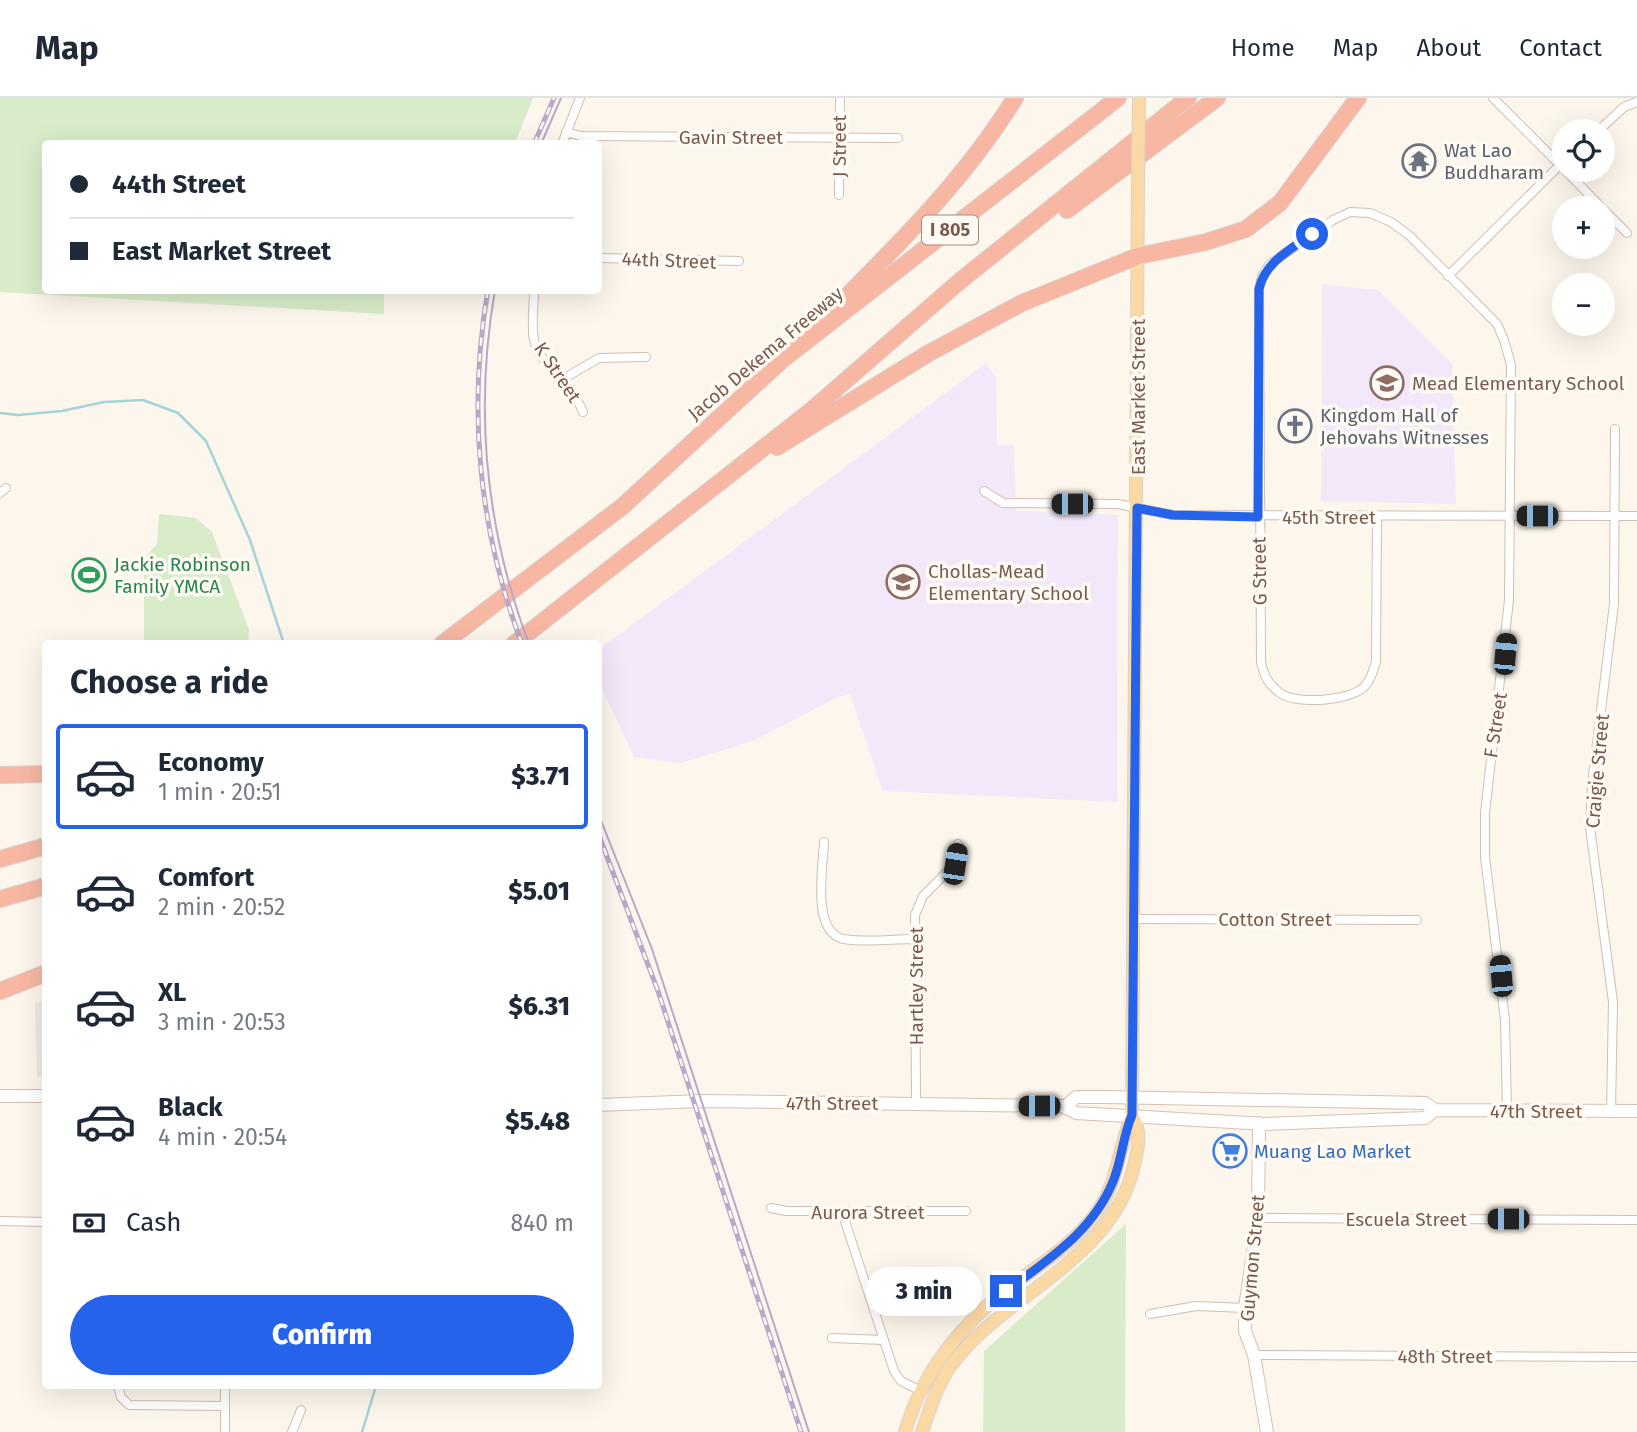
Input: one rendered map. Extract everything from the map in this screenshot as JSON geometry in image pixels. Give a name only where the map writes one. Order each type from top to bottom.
[{"type":"highway","points":[[781,361],[944,197],[991,137],[1014,98]]},
{"type":"highway","name":"Jacob Dekema Freeway","points":[[448,640],[623,506],[781,361],[1118,98]]},
{"type":"highway","name":"I 805","points":[[519,640],[813,409],[960,281],[1188,98]]},
{"type":"highway","points":[[960,281],[1080,201],[1217,98]]},
{"type":"highway","points":[[706,492],[929,353],[1022,303],[1138,256],[1206,242],[1246,229],[1280,204],[1357,98]]},
{"type":"highway","points":[[442,640],[460,632]]},
{"type":"highway","points":[[0,775],[42,774]]},
{"type":"highway","points":[[0,859],[42,847]]},
{"type":"highway","points":[[0,899],[42,887]]},
{"type":"highway","points":[[0,991],[42,975]]},
{"type":"main road","name":"East Market Street","points":[[905,1432],[936,1362],[963,1327],[1054,1255],[1097,1213],[1114,1179],[1132,1115],[1139,98]]},
{"type":"main road","points":[[0,1096],[42,1096]]},
{"type":"main road","name":"47th Street","points":[[1066,1106],[1076,1097],[1132,1097],[1426,1103],[1435,1110],[1637,1111]]},
{"type":"main road","name":"47th Street","points":[[602,1105],[701,1101],[1066,1106],[1076,1113],[1259,1123],[1426,1118],[1435,1110]]},
{"type":"main road","name":"East Market Street","points":[[922,1432],[934,1397],[951,1365],[976,1337],[1089,1245],[1114,1215],[1131,1176],[1139,1144],[1139,1127],[1132,1115]]},
{"type":"main road","name":"Guymon Street","points":[[1259,1123],[1258,1218],[1245,1308],[1245,1331],[1254,1355],[1266,1432]]},
{"type":"main road","points":[[913,1432],[924,1396],[921,1391]]},
{"type":"street","points":[[563,140],[580,98]]},
{"type":"street","name":"J Street","points":[[839,195],[840,98]]},
{"type":"street","points":[[1493,98],[1552,155]]},
{"type":"street","points":[[1611,119],[1624,107],[1637,102]]},
{"type":"street","name":"Gavin Street","points":[[566,132],[581,136],[898,138]]},
{"type":"street","points":[[1448,276],[1552,177]]},
{"type":"street","points":[[1579,182],[1591,196]]},
{"type":"street","name":"G Street","points":[[1377,517],[1376,662],[1371,677],[1353,694],[1341,698],[1283,695],[1265,679],[1261,662],[1258,517],[1259,289],[1262,276],[1270,264],[1333,220],[1350,212],[1370,213],[1391,222],[1410,236],[1448,276]]},
{"type":"street","points":[[1615,221],[1627,233]]},
{"type":"street","name":"44th Street","points":[[602,258],[739,261]]},
{"type":"street","name":"F Street","points":[[1448,276],[1497,324],[1511,365],[1507,636],[1485,813],[1485,857],[1505,1020],[1507,1111]]},
{"type":"street","name":"K Street","points":[[534,294],[534,341],[542,356],[577,396],[583,412]]},
{"type":"street","points":[[563,379],[599,358],[646,357]]},
{"type":"street","name":"Craigie Street","points":[[1611,1111],[1613,1002],[1590,827],[1592,784],[1610,652],[1616,516],[1615,429]]},
{"type":"street","name":"45th Street","points":[[984,491],[1003,503],[1118,504],[1173,515],[1637,516]]},
{"type":"street","points":[[824,842],[822,920],[830,933],[843,939],[915,939]]},
{"type":"street","name":"Hartley Street","points":[[916,1102],[915,915],[923,896],[955,864],[958,844]]},
{"type":"street","name":"Cotton Street","points":[[1133,919],[1417,920]]},
{"type":"street","name":"Aurora Street","points":[[771,1208],[786,1212],[966,1212]]},
{"type":"street","points":[[842,1212],[894,1371],[901,1381],[921,1391]]},
{"type":"street","name":"Escuela Street","points":[[1258,1218],[1637,1220]]},
{"type":"street","points":[[0,1221],[42,1222]]},
{"type":"street","points":[[1150,1314],[1196,1306],[1245,1308]]},
{"type":"street","points":[[832,1338],[884,1340]]},
{"type":"street","name":"48th Street","points":[[1254,1355],[1637,1357]]},
{"type":"street","points":[[119,1389],[121,1397],[129,1405],[225,1406]]},
{"type":"street","points":[[225,1389],[225,1432]]},
{"type":"street","points":[[292,1432],[301,1410]]},
{"type":"shaded area","name":"Mead Elementary School","points":[[1322,284],[1378,290],[1452,364],[1456,504],[1321,501]]},
{"type":"shaded area","name":"Chollas-Mead Elementary School","points":[[986,363],[996,379],[997,446],[1014,445],[1016,511],[1118,515],[1117,802],[883,791],[850,694],[838,697],[753,741],[681,763],[634,757],[602,688],[602,647]]},
{"type":"shaded area","points":[[42,1002],[42,1077],[37,1077],[35,1003]]},
{"type":"green space","points":[[0,98],[533,98],[516,140],[42,140],[42,294],[384,294],[384,314],[0,292]]},
{"type":"green space","points":[[159,514],[196,518],[212,532],[249,630],[248,640],[144,640],[144,558],[157,544]]},
{"type":"green space","points":[[1126,1224],[1125,1432],[983,1432],[984,1351]]},
{"type":"waterway","points":[[0,413],[18,415],[62,411],[104,402],[143,400],[178,413],[206,441],[250,540],[283,640]]},
{"type":"waterway","points":[[362,1432],[375,1389]]},
{"type":"tram line","points":[[543,140],[561,98]]},
{"type":"tram line","points":[[494,294],[485,380],[488,470],[503,558],[528,640]]},
{"type":"tram line","points":[[602,823],[652,949],[809,1432]]},
{"type":"railway","points":[[536,140],[554,98]]},
{"type":"railway","points":[[487,294],[478,380],[481,470],[496,558],[521,640]]},
{"type":"railway","points":[[602,844],[658,991],[801,1432]]},
{"type":"place","name":"Wat Lao Buddharam","points":[[1419,161]]},
{"type":"place","name":"Mead Elementary School","points":[[1387,383]]},
{"type":"place","name":"Kingdom Hall of Jehovahs Witnesses","points":[[1295,426]]},
{"type":"place","name":"Jackie Robinson Family YMCA","points":[[89,575]]},
{"type":"place","name":"Chollas-Mead Elementary School","points":[[903,582]]},
{"type":"place","name":"Muang Lao Market","points":[[1230,1151]]},
{"type":"route","points":[[1006,1291],[1082,1231],[1097,1213],[1114,1179],[1132,1115],[1137,508],[1173,515],[1258,517],[1259,289],[1262,276],[1270,264],[1312,234]]}]
